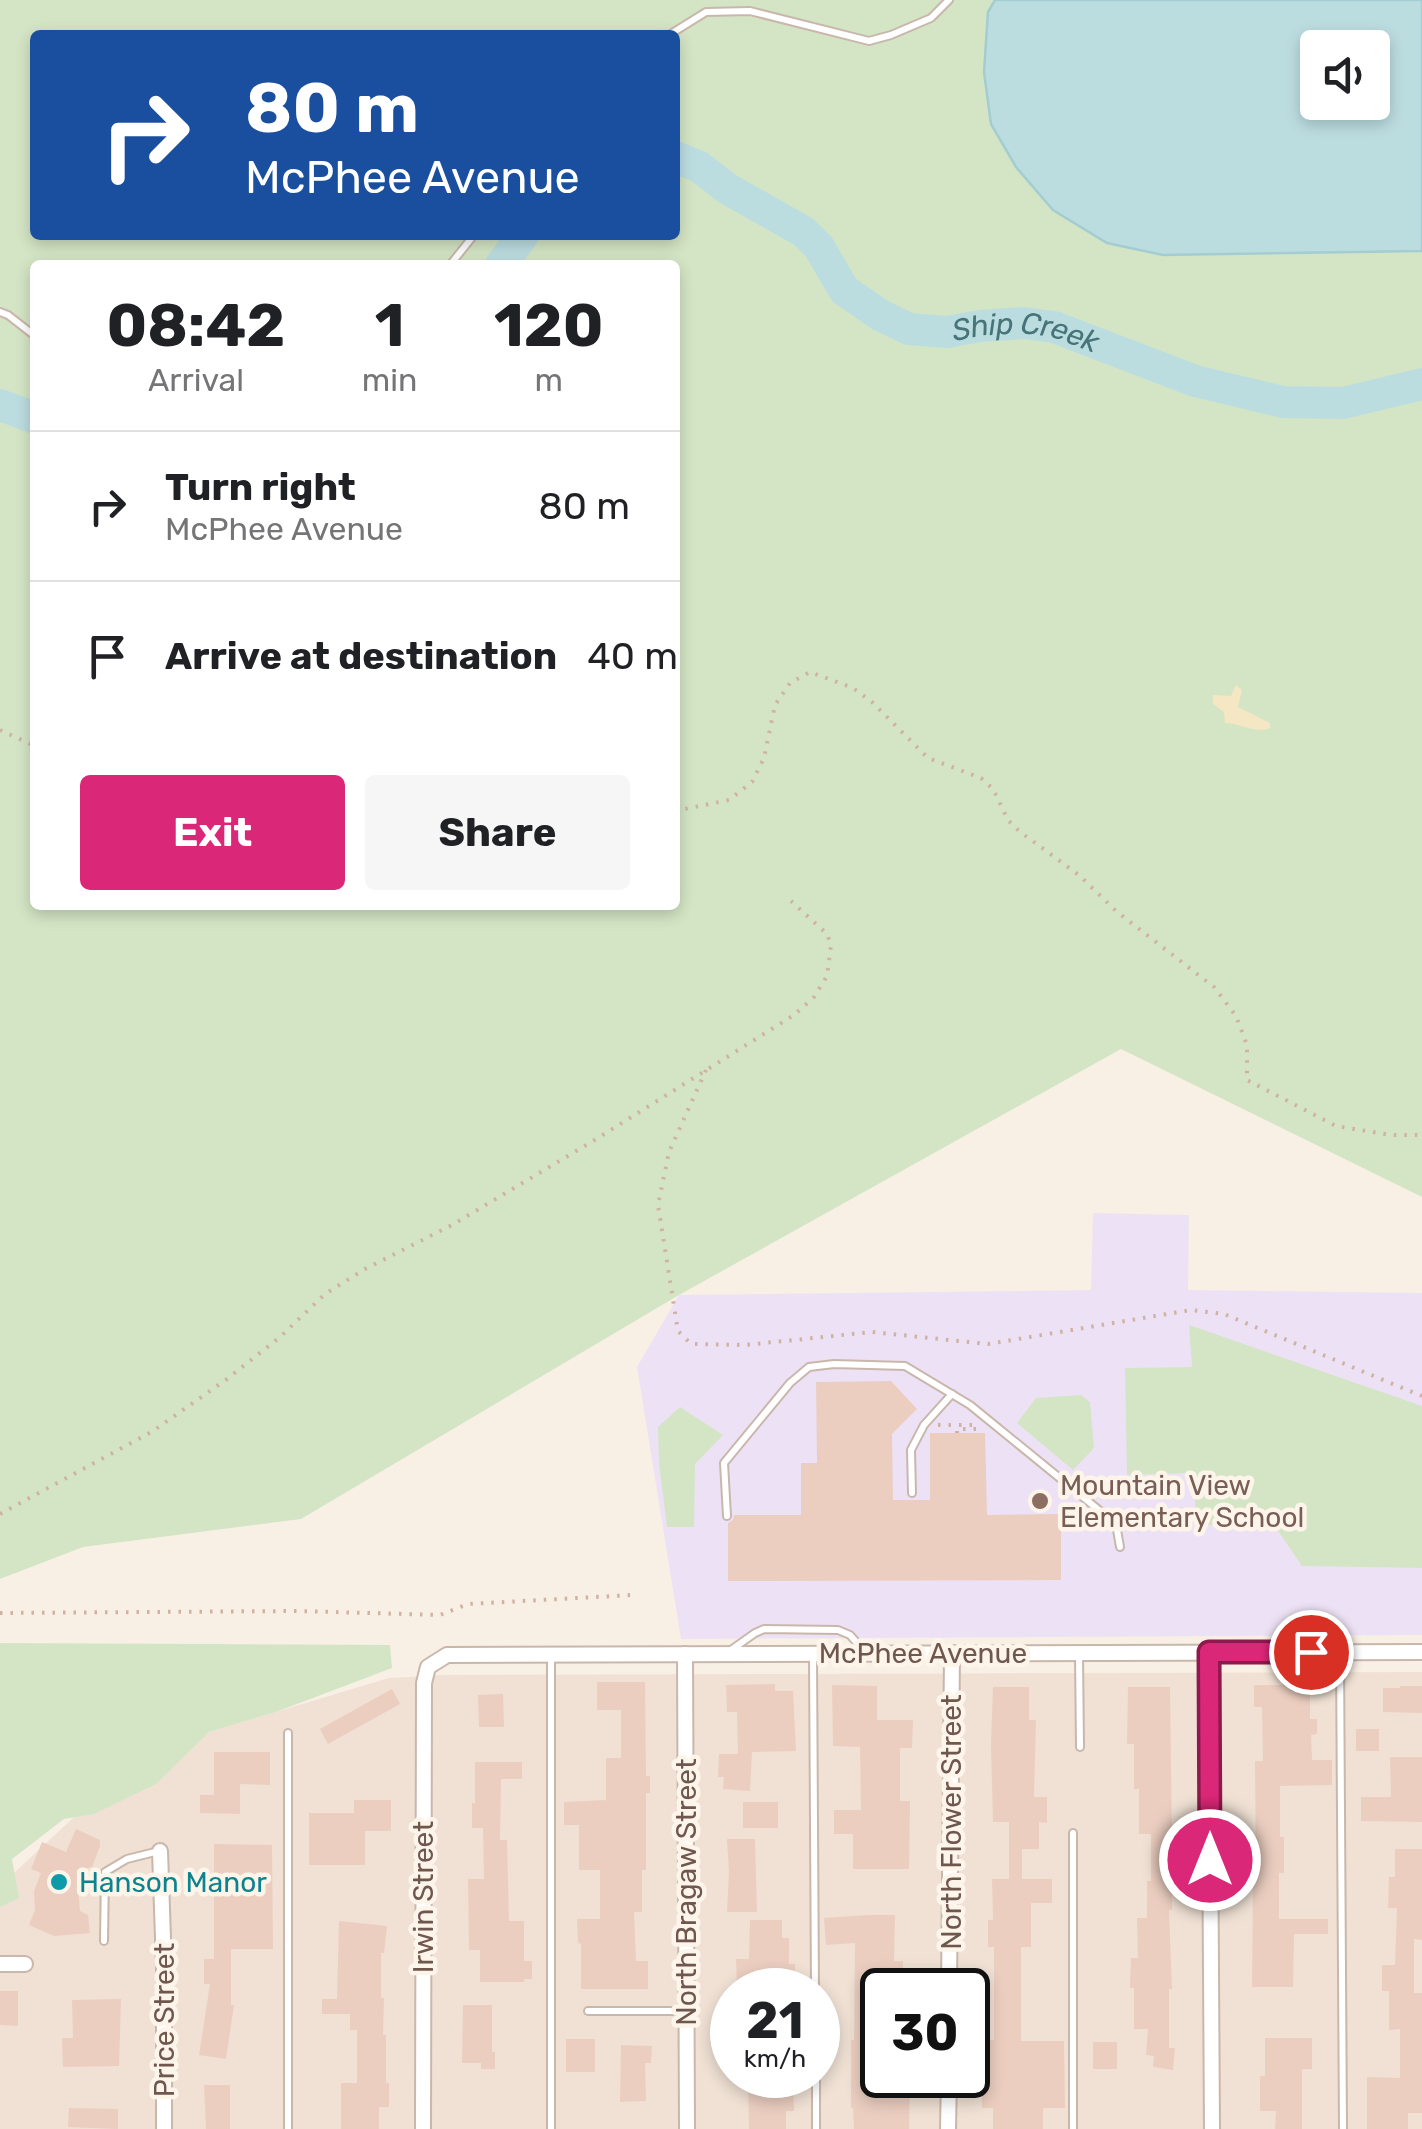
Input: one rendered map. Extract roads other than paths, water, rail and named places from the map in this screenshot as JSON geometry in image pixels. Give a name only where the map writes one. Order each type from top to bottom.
[{"type":"street","points":[[1209,1652],[1212,2129]]},
{"type":"street","name":"McPhee Avenue","points":[[428,1666],[447,1655],[1422,1652]]},
{"type":"street","name":"North Flower Street","points":[[949,1968],[952,1653]]},
{"type":"street","name":"North Bragaw Street","points":[[685,1654],[687,2129]]},
{"type":"street","name":"Irwin Street","points":[[423,2129],[424,1683],[428,1666]]},
{"type":"street","name":"Price Street","points":[[160,1851],[164,2129]]},
{"type":"street","points":[[0,1964],[26,1964]]},
{"type":"street","points":[[948,2129],[949,2098]]},
{"type":"lane","points":[[677,30],[706,12],[750,11],[869,41],[931,18],[949,0]]},
{"type":"lane","points":[[454,260],[470,240]]},
{"type":"lane","points":[[0,312],[30,332]]},
{"type":"lane","points":[[727,1516],[724,1464],[790,1383],[810,1367],[905,1366],[970,1405],[1116,1524],[1120,1547]]},
{"type":"lane","points":[[912,1493],[911,1450],[924,1425],[952,1394]]},
{"type":"lane","points":[[726,1654],[764,1629],[838,1630],[850,1636],[866,1654]]},
{"type":"lane","points":[[1340,1652],[1343,2129]]},
{"type":"lane","points":[[1079,1653],[1080,1747]]},
{"type":"lane","points":[[813,1654],[816,1968]]},
{"type":"lane","points":[[551,1655],[552,2129]]},
{"type":"lane","points":[[288,1733],[288,2129]]},
{"type":"lane","points":[[1072,1834],[1073,2129]]},
{"type":"lane","points":[[104,1942],[105,1872],[127,1859],[160,1851]]},
{"type":"lane","points":[[588,2011],[686,2011]]},
{"type":"lane","points":[[816,2098],[816,2129]]},
{"type":"water","points":[[995,0],[1422,0],[1422,251],[1163,255],[1107,243],[1053,210],[1016,167],[991,124],[984,72],[988,12]]},
{"type":"waterway","name":"Ship Creek","points":[[680,159],[698,166],[728,189],[804,232],[819,247],[844,290],[909,329],[947,332],[1023,323],[1054,327],[1195,381],[1283,402],[1343,403],[1422,384]]},
{"type":"waterway","name":"Ship Creek","points":[[505,260],[519,240]]},
{"type":"waterway","name":"Ship Creek","points":[[0,405],[30,416]]},
{"type":"place","name":"Mountain View Elementary School","points":[[1040,1501]]},
{"type":"place","name":"Hanson Manor","points":[[59,1882]]}]
